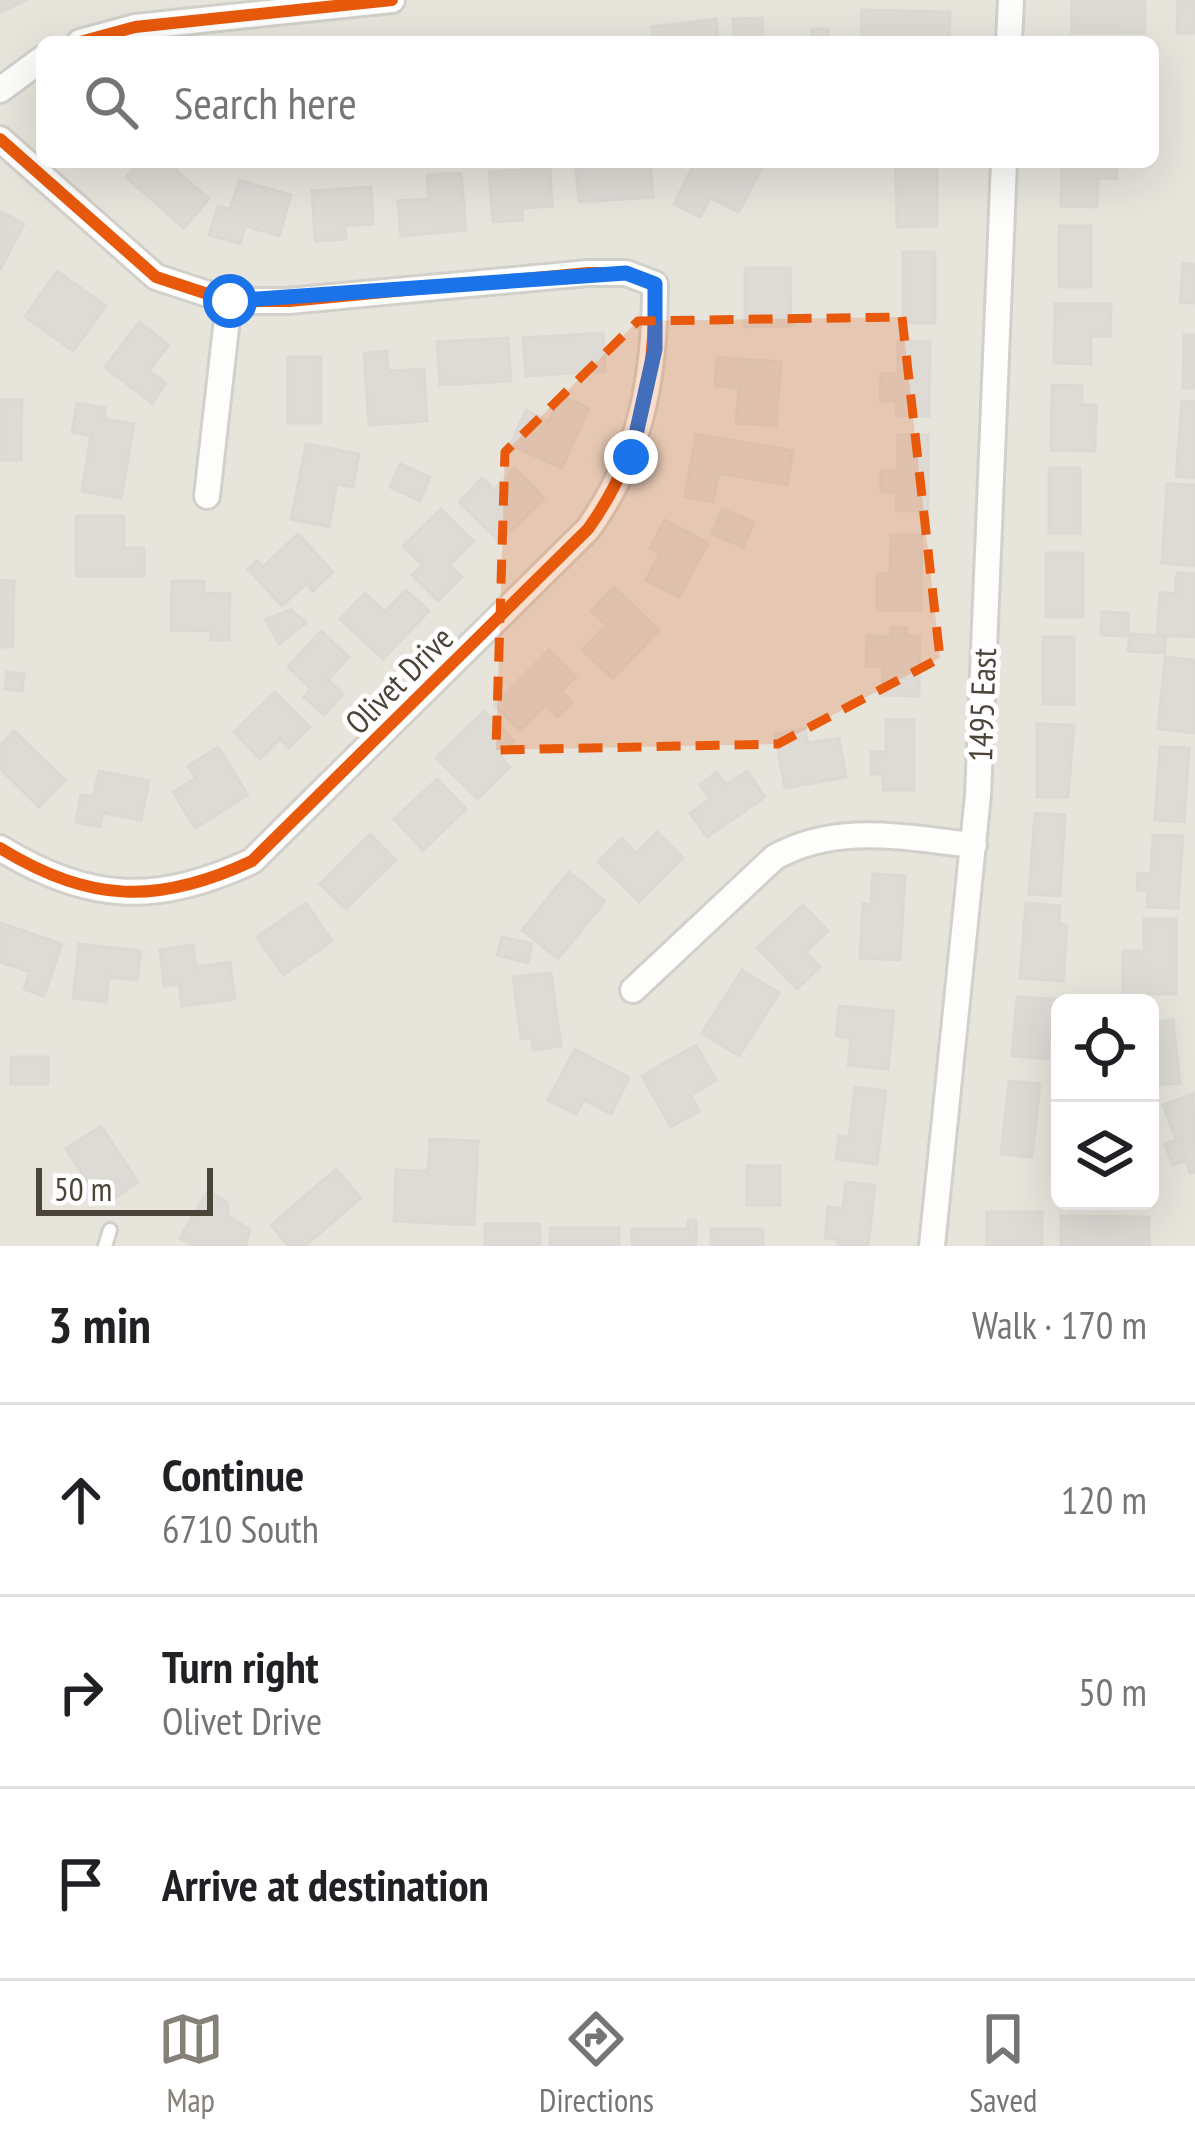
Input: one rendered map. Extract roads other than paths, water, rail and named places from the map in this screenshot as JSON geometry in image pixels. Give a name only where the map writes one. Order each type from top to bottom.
[{"type":"street","points":[[102,36],[135,27],[392,0]]},
{"type":"street","points":[[1010,36],[1011,0]]},
{"type":"street","points":[[0,90],[36,63]]},
{"type":"street","points":[[0,140],[156,277],[230,301],[207,496]]},
{"type":"street","name":"1495 East","points":[[932,1246],[974,845],[1004,168]]},
{"type":"street","name":"Olivet Drive","points":[[0,848],[42,874],[93,891],[148,893],[207,882],[252,861],[588,529],[616,491],[642,421],[655,349],[655,284],[626,273],[588,273],[289,301],[230,301]]},
{"type":"street","points":[[633,990],[775,857],[794,846],[854,834],[974,845]]},
{"type":"lane","points":[[105,1246],[110,1230]]}]
